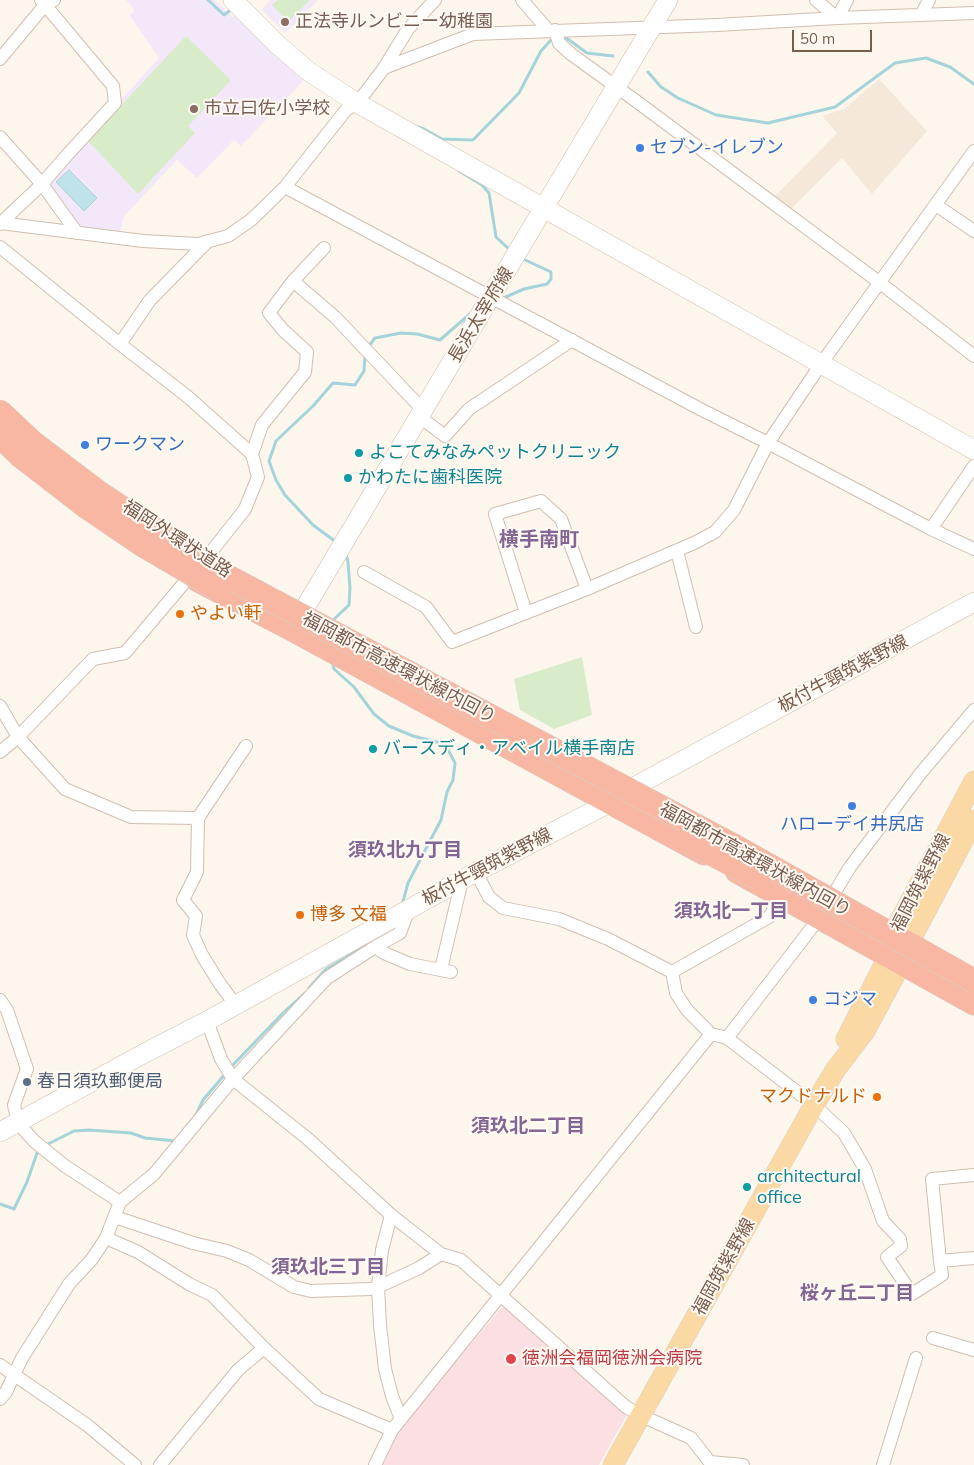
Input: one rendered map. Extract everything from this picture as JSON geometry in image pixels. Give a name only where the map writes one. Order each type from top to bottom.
[{"type":"highway","name":"福岡外環状道路","points":[[0,407],[40,444],[197,568]]},
{"type":"highway","name":"福岡都市高速環状線内回り","points":[[0,412],[33,443],[99,493],[219,572],[732,845],[974,979]]},
{"type":"highway","points":[[0,436],[21,456],[87,507],[143,545],[209,584],[510,744],[974,997]]},
{"type":"highway","name":"福岡外環状道路","points":[[0,444],[20,463],[85,511],[297,620],[444,690],[834,896],[974,1002]]},
{"type":"highway","name":"福岡外環状道路","points":[[297,620],[437,709],[612,802],[820,917],[899,947],[974,979]]},
{"type":"main road","name":"福岡筑紫野線","points":[[612,1465],[814,1105],[836,1069],[865,1031],[899,947],[974,781]]},
{"type":"main road","name":"福岡筑紫野線","points":[[899,947],[974,820]]},
{"type":"street","points":[[233,0],[308,71],[544,208],[974,450]]},
{"type":"street","points":[[0,223],[143,241],[198,244],[228,236],[251,220],[285,188],[346,110],[360,100],[384,68],[408,29],[436,0]]},
{"type":"street","points":[[522,0],[555,34],[571,54],[879,282],[974,356]]},
{"type":"street","name":"長浜太宰府線","points":[[297,620],[668,0]]},
{"type":"street","points":[[816,0],[837,18]]},
{"type":"street","points":[[837,18],[847,0]]},
{"type":"street","points":[[921,16],[929,0]]},
{"type":"street","points":[[0,59],[47,2],[113,86],[115,104],[42,184],[0,223]]},
{"type":"street","points":[[384,68],[473,34],[555,34],[837,18],[974,13]]},
{"type":"street","points":[[0,137],[42,184],[77,232]]},
{"type":"street","points":[[364,572],[426,607],[452,642],[588,589],[716,532],[734,510],[768,442],[879,282],[974,151]]},
{"type":"street","points":[[285,188],[700,409],[768,442],[974,549]]},
{"type":"street","points":[[936,205],[974,231]]},
{"type":"street","points":[[120,344],[150,300],[208,241]]},
{"type":"street","points":[[0,247],[188,397],[252,454]]},
{"type":"street","points":[[0,752],[18,737],[94,659],[125,653],[245,509],[258,478],[252,454],[262,425],[305,372],[307,352],[283,330],[269,313],[293,281],[324,248]]},
{"type":"street","points":[[293,281],[335,317],[422,414],[445,436],[469,409],[572,340]]},
{"type":"street","points":[[931,528],[974,466]]},
{"type":"street","points":[[526,612],[495,514],[541,501],[561,519],[588,589]]},
{"type":"street","points":[[677,550],[696,627]]},
{"type":"street","name":"板付牛頸筑紫野線","points":[[0,1132],[142,1054],[207,1021],[469,876],[612,802],[632,788],[974,602]]},
{"type":"street","points":[[0,706],[18,737],[65,789],[131,818],[198,818]]},
{"type":"street","points":[[727,1038],[820,917],[850,867],[908,789],[974,710]]},
{"type":"street","points":[[235,1004],[202,955],[193,935],[196,916],[183,900],[197,872],[198,818],[246,746]]},
{"type":"street","points":[[375,947],[410,964],[446,971],[469,876]]},
{"type":"street","points":[[469,876],[489,897],[504,908],[559,919],[608,939],[672,972]]},
{"type":"street","points":[[672,972],[769,917],[782,896]]},
{"type":"street","points":[[0,1399],[6,1392],[22,1358],[69,1284],[92,1259],[106,1238],[120,1202],[154,1174],[233,1079],[327,978],[400,933],[410,908]]},
{"type":"street","points":[[672,972],[676,993],[687,1010],[711,1034],[727,1038],[814,1105],[844,1133],[865,1169],[883,1221],[900,1239],[901,1246],[887,1257],[912,1294],[942,1275],[932,1179],[974,1175]]},
{"type":"street","points":[[0,1000],[7,1010],[27,1069],[14,1105],[18,1123],[34,1141],[65,1166],[120,1202]]},
{"type":"street","points":[[207,1021],[221,1059],[233,1079],[308,1139],[391,1215],[441,1254],[461,1260],[626,1407],[691,1438],[711,1463],[743,1465]]},
{"type":"street","points":[[375,1465],[392,1430],[711,1034]]},
{"type":"street","points":[[391,1215],[382,1250],[378,1287],[385,1369],[392,1396],[401,1419]]},
{"type":"street","points":[[115,1217],[193,1243],[227,1250],[249,1260],[294,1287],[311,1291],[370,1289],[378,1287],[419,1268],[441,1254]]},
{"type":"street","points":[[106,1238],[138,1252],[189,1284],[212,1294],[264,1348],[319,1399],[392,1430]]},
{"type":"street","points":[[940,1261],[974,1258]]},
{"type":"street","points":[[934,1338],[974,1350]]},
{"type":"street","points":[[160,1465],[238,1370],[264,1348]]},
{"type":"street","points":[[884,1465],[916,1358]]},
{"type":"street","points":[[0,1366],[87,1425],[135,1465]]},
{"type":"shaded area","name":"市立曰佐小学校","points":[[126,0],[214,0],[233,17],[237,14],[306,78],[241,146],[234,140],[197,178],[177,160],[124,216],[120,232],[81,227],[47,181],[159,58],[130,16],[134,10]]},
{"type":"shaded area","name":"正法寺ルンビニー幼稚園","points":[[270,0],[318,0],[285,33],[262,10]]},
{"type":"shaded area","points":[[879,79],[927,131],[872,194],[842,158],[787,213],[771,200],[837,133],[822,116],[844,109]]},
{"type":"shaded area","name":"徳洲会福岡徳洲会病院","points":[[504,1305],[627,1414],[599,1465],[383,1465],[403,1423]]},
{"type":"green space","points":[[278,0],[310,0],[288,22],[272,5]]},
{"type":"green space","points":[[186,36],[231,80],[188,126],[195,133],[138,194],[88,141]]},
{"type":"green space","points":[[582,657],[592,715],[554,729],[520,710],[514,679]]},
{"type":"water","points":[[69,170],[97,198],[84,211],[56,182]]},
{"type":"waterway","points":[[208,0],[224,15],[232,9]]},
{"type":"waterway","points":[[562,38],[565,37],[587,53],[613,56]]},
{"type":"waterway","points":[[415,126],[442,139],[473,140],[519,93],[541,51],[552,39],[555,39]]},
{"type":"waterway","points":[[648,72],[661,87],[678,98],[716,115],[768,123],[835,107],[895,63],[926,58],[950,67],[974,84]]},
{"type":"waterway","points":[[459,171],[482,185],[489,193],[496,237],[510,250]]},
{"type":"waterway","points":[[501,299],[524,289],[547,284],[551,279],[551,272],[521,258]]},
{"type":"waterway","points":[[368,347],[375,338],[401,333],[417,334],[440,340],[471,313]]},
{"type":"waterway","points":[[336,542],[313,525],[285,495],[276,480],[269,461],[276,441],[313,406],[333,383],[355,385],[364,371],[365,354]]},
{"type":"waterway","points":[[331,622],[349,605],[350,588],[346,554]]},
{"type":"waterway","points":[[332,661],[334,669],[354,687],[374,714],[389,726],[413,736],[445,744],[455,763],[453,780],[447,792],[441,820],[408,883],[402,905]]},
{"type":"waterway","points":[[309,988],[326,969],[367,945]]},
{"type":"waterway","points":[[230,1068],[305,993]]},
{"type":"waterway","points":[[195,1117],[203,1100],[226,1073]]},
{"type":"waterway","points":[[44,1146],[74,1131],[89,1130],[131,1133],[145,1138],[176,1141]]},
{"type":"waterway","points":[[0,1204],[14,1209],[27,1182],[37,1153],[40,1151]]},
{"type":"place","name":"正法寺ルンビニー幼稚園","points":[[285,22]]},
{"type":"place","name":"市立曰佐小学校","points":[[194,109]]},
{"type":"place","name":"セブン-イレブン","points":[[640,148]]},
{"type":"place","name":"ワークマン","points":[[85,445]]},
{"type":"place","name":"よこてみなみペットクリニック","points":[[359,453]]},
{"type":"place","name":"かわたに歯科医院","points":[[348,478]]},
{"type":"place","name":"やよい軒","points":[[180,614]]},
{"type":"place","name":"バースディ・アベイル横手南店","points":[[373,749]]},
{"type":"place","name":"ハローデイ井尻店","points":[[852,806]]},
{"type":"place","name":"博多 文福","points":[[300,915]]},
{"type":"place","name":"コジマ","points":[[813,1000]]},
{"type":"place","name":"春日須玖郵便局","points":[[27,1082]]},
{"type":"place","name":"マクドナルド","points":[[877,1097]]},
{"type":"place","name":"architectural office","points":[[747,1187]]},
{"type":"place","name":"徳洲会福岡徳洲会病院","points":[[511,1359]]},
{"type":"district","name":"横手南町","points":[[539,540]]},
{"type":"district","name":"須玖北九丁目","points":[[405,850]]},
{"type":"district","name":"須玖北一丁目","points":[[731,911]]},
{"type":"district","name":"須玖北二丁目","points":[[528,1126]]},
{"type":"district","name":"須玖北三丁目","points":[[328,1267]]},
{"type":"district","name":"桜ヶ丘二丁目","points":[[857,1293]]}]
